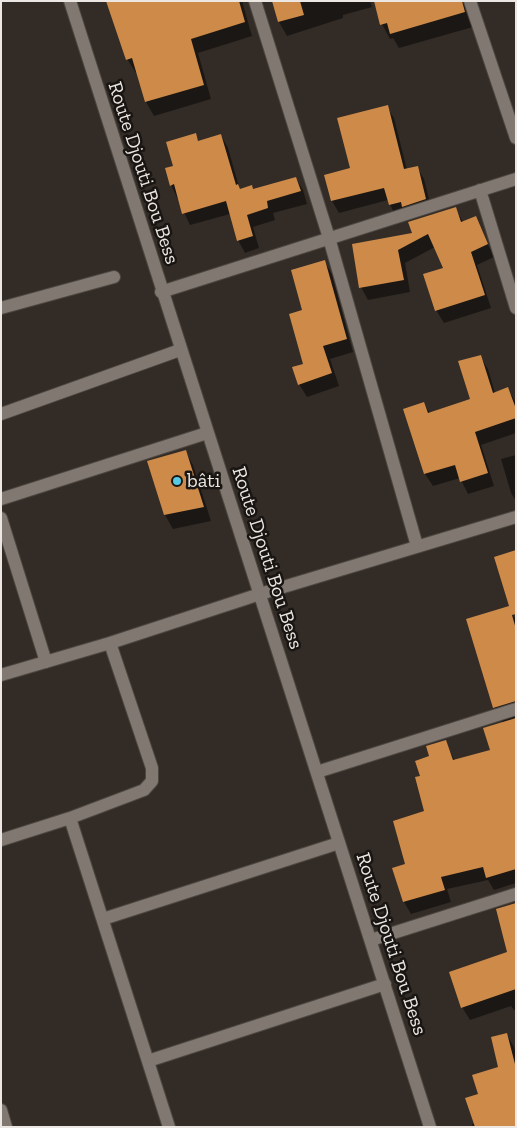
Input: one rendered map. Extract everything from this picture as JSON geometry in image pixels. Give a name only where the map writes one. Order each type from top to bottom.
[{"type":"street","name":"Route Djouti Bou Bess","points":[[70,1],[161,292],[260,594],[430,1127]]},
{"type":"street","points":[[255,1],[329,238],[417,546]]},
{"type":"street","points":[[470,1],[516,138]]},
{"type":"street","points":[[161,292],[516,178]]},
{"type":"street","points":[[480,190],[516,308]]},
{"type":"street","points":[[1,308],[114,277]]},
{"type":"street","points":[[1,414],[180,350]]},
{"type":"street","points":[[1,499],[207,433]]},
{"type":"street","points":[[1,675],[516,517]]},
{"type":"street","points":[[1,518],[46,662]]},
{"type":"street","points":[[1,840],[70,818],[144,790],[152,781],[152,768],[110,643]]},
{"type":"street","points":[[317,772],[516,709]]},
{"type":"street","points":[[70,818],[168,1127]]},
{"type":"street","points":[[103,919],[339,843]]},
{"type":"street","points":[[371,940],[516,894]]},
{"type":"street","points":[[148,1061],[385,984]]},
{"type":"street","points":[[1,1110],[6,1127]]},
{"type":"building","points":[[106,1],[239,1],[245,22],[191,39],[204,85],[145,102],[132,58],[126,60]]},
{"type":"building","points":[[272,1],[300,1],[304,15],[278,22]]},
{"type":"building","points":[[374,1],[462,1],[465,12],[390,34],[387,23],[380,25]]},
{"type":"building","points":[[388,105],[404,169],[418,166],[426,199],[402,207],[401,202],[389,205],[384,188],[331,201],[324,175],[350,168],[337,118]]},
{"type":"building","points":[[196,133],[198,141],[221,134],[236,185],[238,184],[240,189],[252,185],[253,189],[296,177],[301,191],[267,201],[268,208],[247,215],[253,236],[237,241],[226,201],[182,214],[174,184],[170,186],[165,168],[173,166],[166,142]]},
{"type":"building","points":[[456,207],[461,222],[476,216],[488,244],[471,252],[485,295],[435,311],[423,274],[443,268],[428,234],[398,250],[404,280],[359,288],[352,244],[412,233],[408,222]]},
{"type":"building","points":[[325,260],[347,339],[323,346],[332,373],[298,385],[292,367],[303,364],[289,314],[302,310],[291,270]]},
{"type":"building","points":[[481,355],[493,393],[508,387],[516,409],[516,418],[475,432],[488,473],[460,482],[455,465],[424,474],[403,409],[424,402],[428,413],[470,399],[458,361]]},
{"type":"building","name":"bâti","points":[[186,450],[204,507],[164,515],[147,461]]},
{"type":"building","points":[[516,550],[516,614],[512,615],[516,629],[516,701],[493,708],[466,619],[509,606],[494,557]]},
{"type":"building","points":[[516,718],[516,869],[486,878],[483,867],[441,877],[445,890],[403,902],[392,868],[405,864],[393,821],[424,811],[415,777],[420,776],[415,761],[429,756],[426,746],[446,740],[453,760],[490,750],[483,728]]},
{"type":"building","points":[[516,903],[516,989],[461,1008],[449,972],[507,952],[496,909]]},
{"type":"building","points":[[507,1033],[516,1068],[516,1127],[475,1127],[465,1098],[478,1094],[472,1075],[498,1067],[491,1037]]},
{"type":"place","name":"bâti","points":[[177,481]]}]
